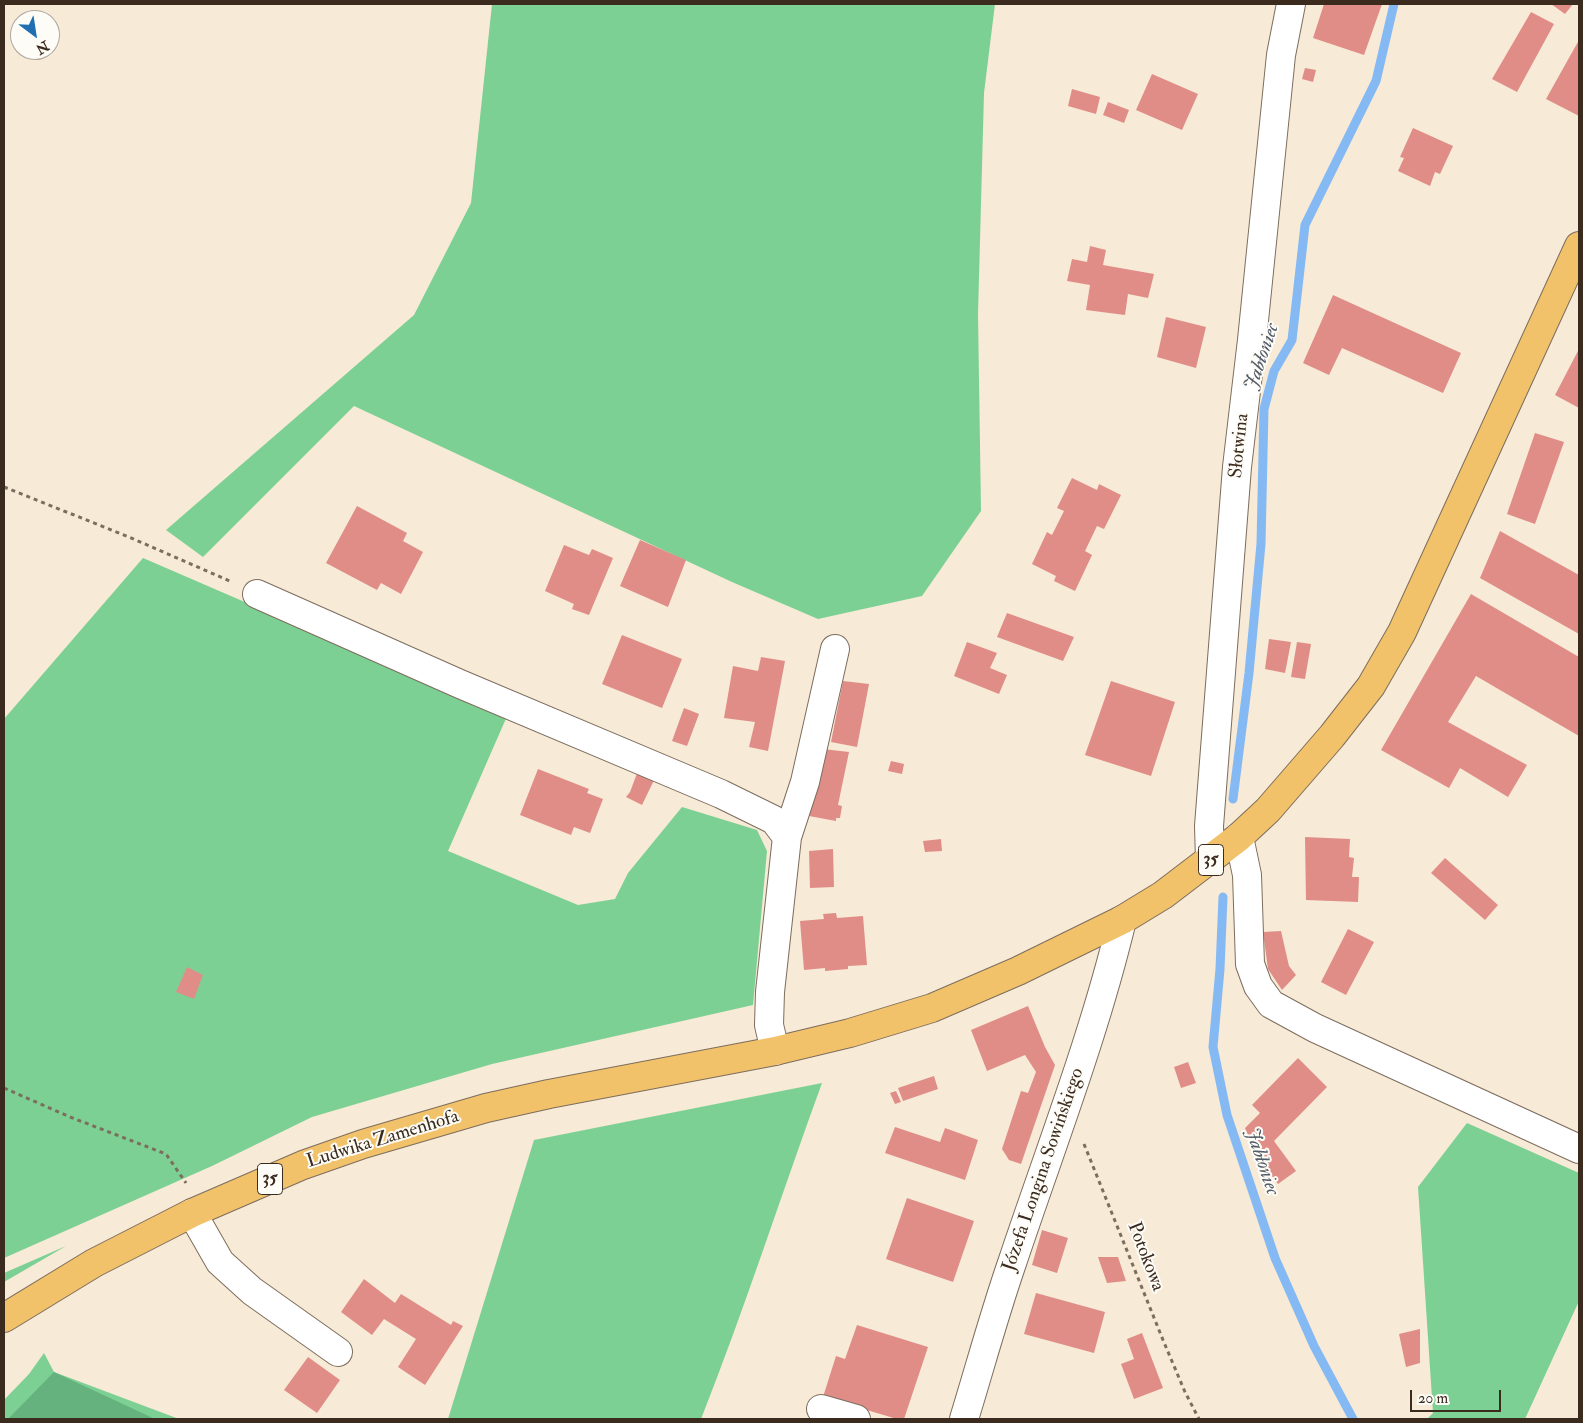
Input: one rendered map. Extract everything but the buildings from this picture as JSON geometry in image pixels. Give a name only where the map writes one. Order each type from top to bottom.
[{"type":"main road","name":"35","points":[[774,1051],[850,1033],[932,1008],[1018,971],[1122,920],[1162,895],[1239,837],[1268,810],[1355,708],[1376,679],[1402,632],[1579,246]]},
{"type":"main road","name":"Ludwika Zamenhofa","points":[[4,1324],[14,1312],[94,1263],[192,1212],[303,1165],[363,1144],[486,1108],[774,1051]]},
{"type":"street","name":"Słotwina","points":[[1210,860],[1208,826],[1236,467],[1252,340],[1281,55],[1291,4]]},
{"type":"street","points":[[257,594],[460,684],[721,794],[774,820],[787,837]]},
{"type":"street","points":[[774,1051],[769,1025],[770,992],[787,837],[805,782],[835,649]]},
{"type":"street","points":[[1239,837],[1247,875],[1250,964],[1258,986],[1271,1004],[1349,1044],[1579,1149]]},
{"type":"street","name":"Józefa Longina Sowińskiego","points":[[964,1419],[1012,1264],[1068,1104],[1112,960],[1122,920]]},
{"type":"street","points":[[192,1212],[220,1262],[252,1291],[338,1352]]},
{"type":"street","points":[[821,1409],[856,1419]]},
{"type":"path","points":[[4,487],[161,550],[257,594]]},
{"type":"path","points":[[4,1088],[70,1117],[166,1154],[187,1184],[192,1212]]},
{"type":"path","name":"Potokowa","points":[[1068,1104],[1116,1219],[1163,1340],[1185,1392],[1199,1419]]},
{"type":"green space","points":[[492,4],[995,4],[984,93],[978,314],[981,511],[922,596],[818,619],[732,582],[354,406],[203,557],[166,530],[414,315],[471,203]]},
{"type":"green space","points":[[143,558],[469,699],[472,705],[492,713],[508,714],[448,851],[578,905],[615,899],[628,873],[682,807],[757,830],[767,851],[753,1005],[492,1064],[312,1117],[212,1166],[4,1258],[4,719]]},
{"type":"green space","points":[[822,1083],[733,1335],[701,1419],[448,1419],[534,1140]]},
{"type":"green space","points":[[1467,1123],[1579,1173],[1579,1301],[1525,1419],[1427,1419],[1433,1413],[1418,1187]]},
{"type":"green space","points":[[66,1246],[4,1282],[4,1273]]},
{"type":"green space","points":[[44,1353],[54,1372],[179,1419],[4,1419],[4,1400],[29,1374]]},
{"type":"green space","points":[[54,1372],[155,1419],[8,1419]]},
{"type":"waterway","name":"Jabłoniec","points":[[1233,799],[1249,673],[1261,544],[1264,409],[1274,371],[1292,340],[1305,225],[1376,81],[1394,4]]},
{"type":"waterway","name":"Jabłoniec","points":[[1223,897],[1220,969],[1213,1047],[1227,1115],[1275,1258],[1314,1346],[1353,1419]]}]
